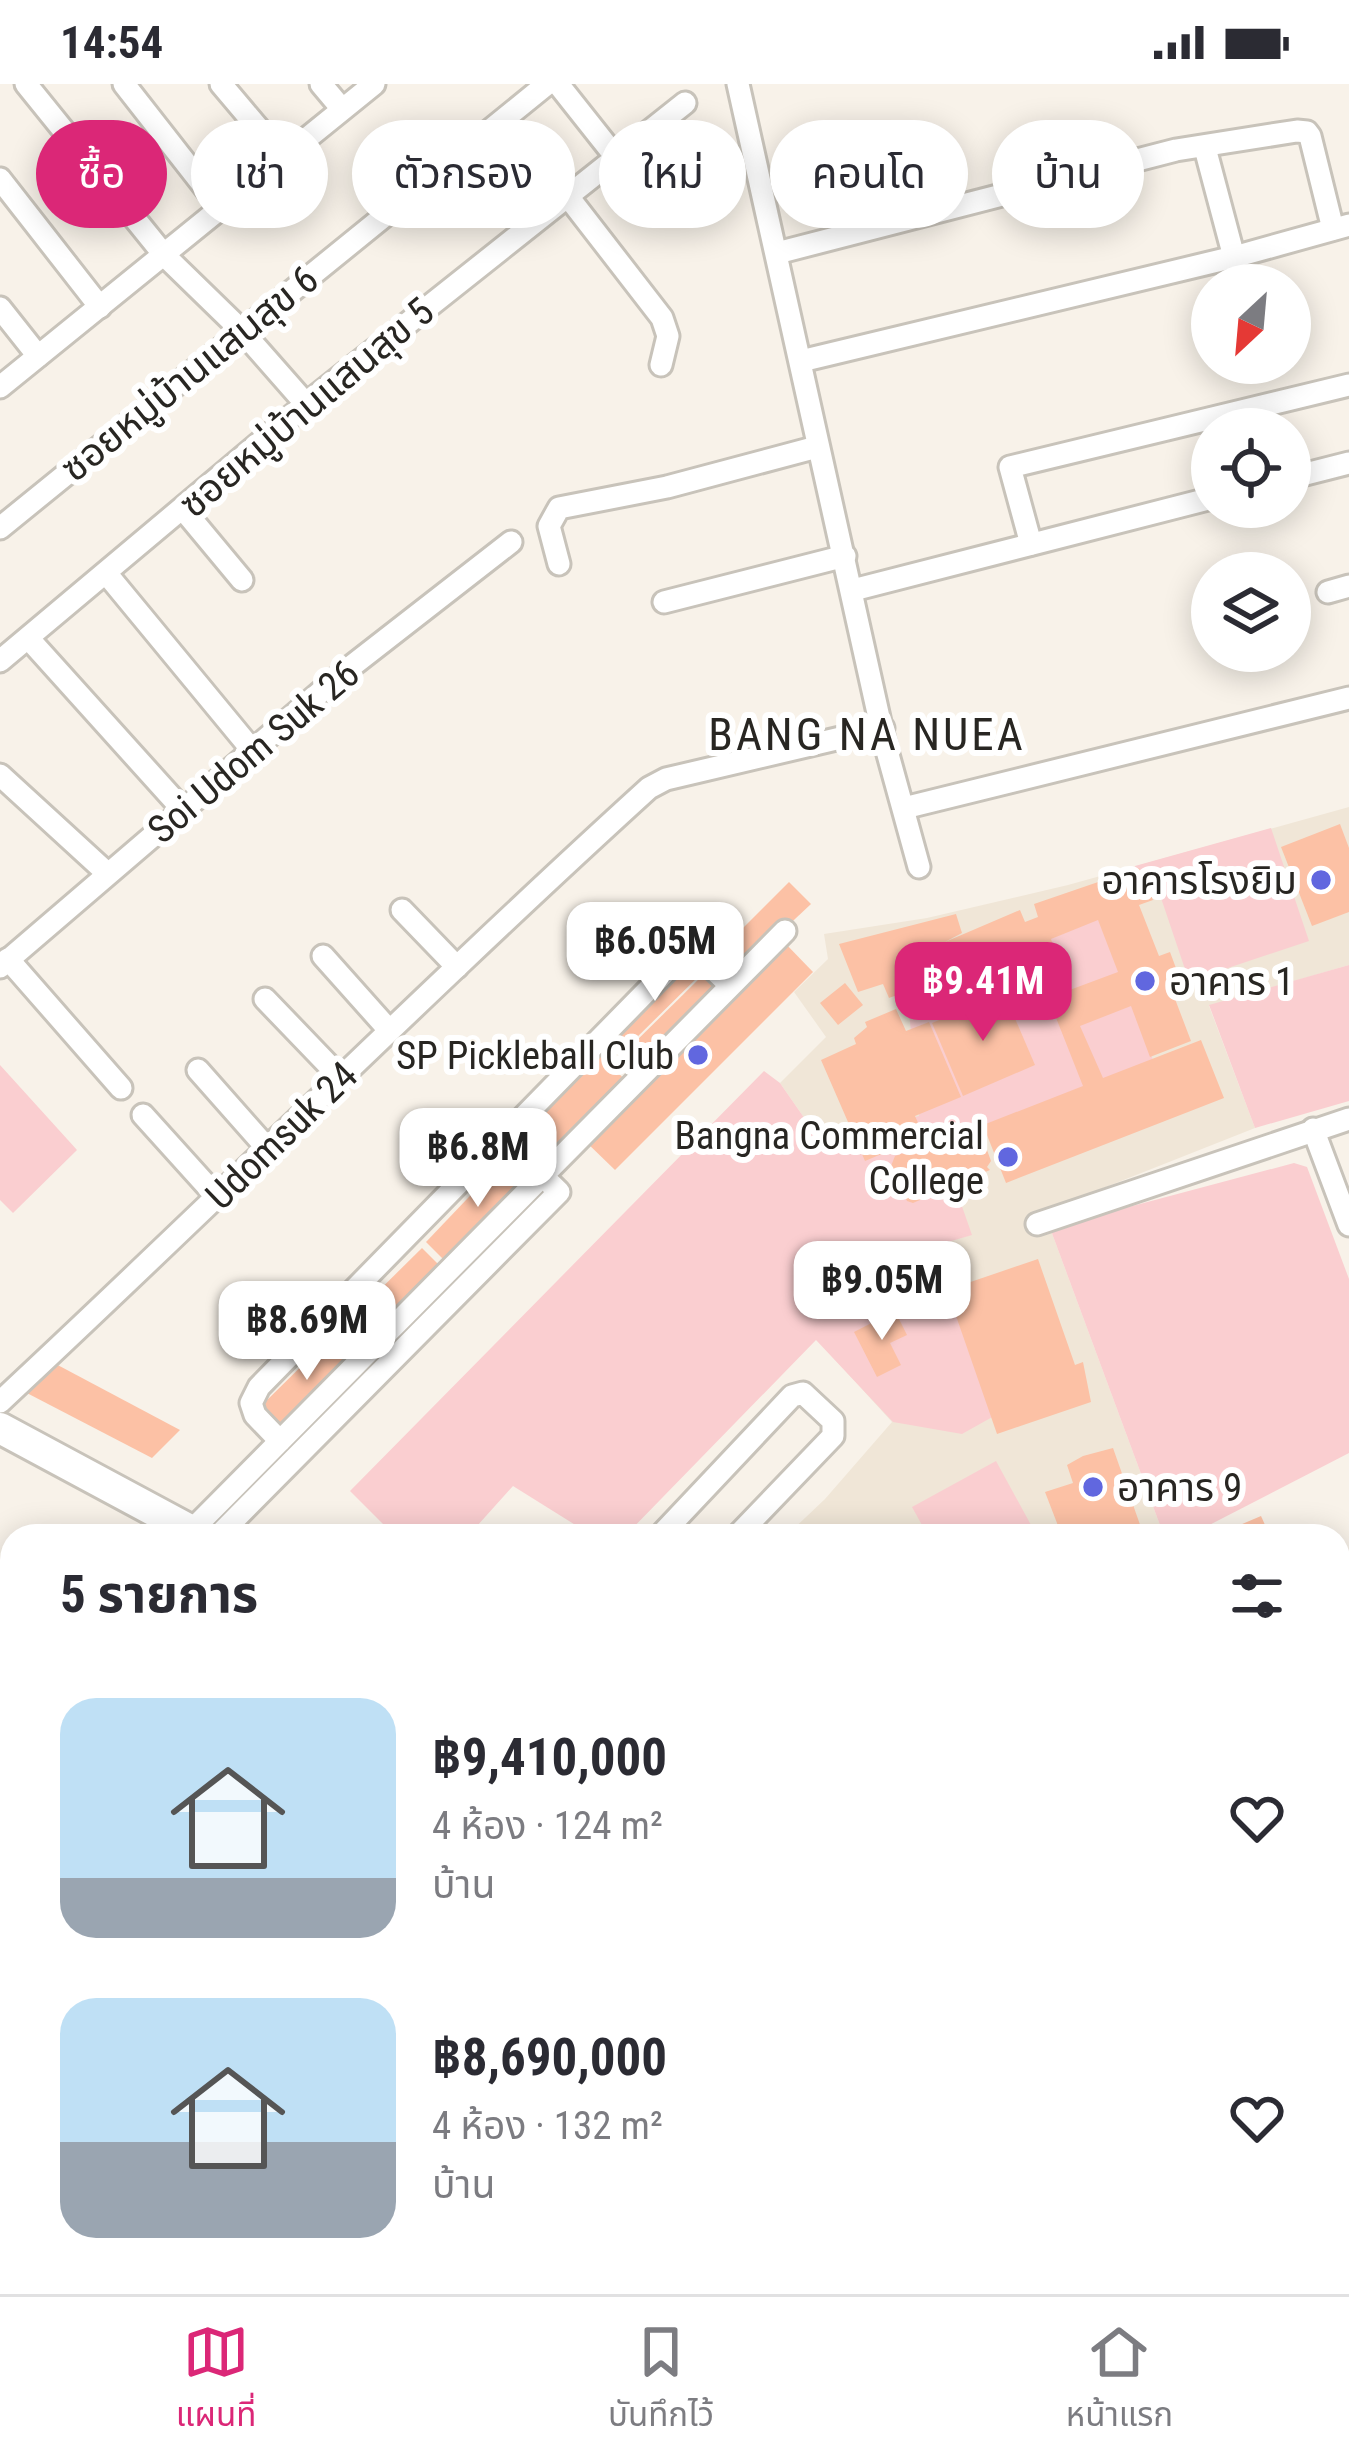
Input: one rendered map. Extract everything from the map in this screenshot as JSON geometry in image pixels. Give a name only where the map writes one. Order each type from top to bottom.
[{"type":"main road","points":[[0,1428],[184,1524]]},
{"type":"street","points":[[26,84],[165,256],[241,330],[306,404]]},
{"type":"street","points":[[124,84],[191,170]]},
{"type":"street","points":[[221,84],[251,120]]},
{"type":"street","points":[[321,84],[342,109]]},
{"type":"street","points":[[327,120],[374,84]]},
{"type":"street","name":"ซอยหมู่บ้านแสนสุข 6","points":[[0,528],[547,84]]},
{"type":"street","points":[[557,84],[599,136]]},
{"type":"street","points":[[738,84],[817,447],[920,867]]},
{"type":"street","name":"ซอยหมู่บ้านแสนสุข 5","points":[[663,120],[685,103]]},
{"type":"street","points":[[777,253],[1176,150],[1307,131],[1341,227],[801,361]]},
{"type":"street","points":[[1205,148],[1234,257]]},
{"type":"street","name":"ซอยหมู่บ้านแสนสุข 5","points":[[575,187],[599,168]]},
{"type":"street","points":[[0,179],[100,307]]},
{"type":"street","points":[[575,206],[662,318],[668,336],[661,365]]},
{"type":"street","points":[[0,387],[198,228]]},
{"type":"street","name":"ซอยหมู่บ้านแสนสุข 5","points":[[0,661],[524,228]]},
{"type":"street","points":[[0,308],[38,356]]},
{"type":"street","points":[[1030,544],[1010,467],[1349,386]]},
{"type":"street","points":[[559,564],[549,526],[559,508],[667,488],[817,447]]},
{"type":"street","points":[[1311,473],[1349,463]]},
{"type":"street","points":[[853,590],[1191,503]]},
{"type":"street","points":[[183,509],[242,580]]},
{"type":"street","name":"Soi Udom Suk 26","points":[[3,963],[344,672],[511,542]]},
{"type":"street","points":[[664,602],[845,556]]},
{"type":"street","points":[[106,573],[253,750]]},
{"type":"street","points":[[29,639],[183,810]]},
{"type":"street","points":[[904,808],[1349,698]]},
{"type":"street","name":"Udomsuk 24","points":[[0,1402],[339,1076],[649,788],[666,779],[883,728]]},
{"type":"street","points":[[0,776],[107,874]]},
{"type":"street","points":[[402,910],[457,967]]},
{"type":"street","points":[[541,1175],[785,931]]},
{"type":"street","points":[[280,1451],[251,1403],[259,1387],[687,950],[693,950],[730,985]]},
{"type":"street","points":[[322,956],[389,1030]]},
{"type":"street","points":[[3,963],[121,1088]]},
{"type":"street","points":[[265,998],[339,1076]]},
{"type":"street","points":[[198,1070],[267,1148]]},
{"type":"street","points":[[143,1115],[218,1197]]},
{"type":"street","points":[[1037,1224],[1349,1119]]},
{"type":"street","points":[[1313,1129],[1349,1225]]},
{"type":"street","points":[[212,1524],[280,1451],[559,1192],[504,1138]]},
{"type":"street","points":[[671,1524],[792,1396],[803,1393],[833,1421],[833,1436],[748,1524]]},
{"type":"shaded area","name":"Bangna Commercial College","points":[[1349,807],[1349,965],[1209,1006],[1255,1128],[1030,1217],[1050,1228],[1160,1524],[799,1524],[892,1422],[821,1344],[905,1263],[780,1083],[826,1037],[794,992],[828,959],[824,934],[927,918],[1068,885]]},
{"type":"shaded area","points":[[1271,828],[1309,941],[1189,981],[1159,892],[1142,897],[1135,866]]},
{"type":"shaded area","points":[[1095,911],[1155,1065],[943,1152],[972,1235],[927,1248],[929,1262],[960,1294],[1003,1411],[962,1434],[893,1422],[816,1340],[637,1524],[574,1524],[513,1486],[479,1524],[383,1524],[350,1491],[764,1071],[780,1083],[821,1142],[919,1116],[906,980]]},
{"type":"shaded area","points":[[1349,965],[1349,1101],[1255,1128],[1209,1005]]},
{"type":"shaded area","points":[[0,1065],[77,1150],[13,1213],[0,1200]]},
{"type":"shaded area","points":[[1294,1163],[1307,1167],[1349,1279],[1349,1453],[1211,1524],[1160,1524],[1050,1228]]},
{"type":"shaded area","points":[[996,1461],[1030,1524],[921,1524],[912,1507]]},
{"type":"building","name":"อาคารโรงยิม","points":[[1340,824],[1349,848],[1349,912],[1312,926],[1281,847]]},
{"type":"building","points":[[1139,868],[1153,900],[1139,905],[1159,956],[1170,952],[1183,987],[1172,991],[1191,1041],[1150,1057],[1131,1006],[1080,1026],[1103,1078],[1201,1040],[1224,1098],[1006,1183],[983,1125],[1083,1086],[1028,947],[889,998],[883,984],[858,992],[839,944],[956,914],[962,933],[945,942],[1020,910],[1025,922],[1038,917],[1034,904]],"holes":[[[1098,920],[1118,972],[1067,991],[1051,939]]]},
{"type":"building","points":[[789,882],[811,904],[729,981],[709,962]]},
{"type":"building","name":"SP Pickleball Club","points":[[782,940],[813,972],[615,1170],[583,1139]]},
{"type":"building","points":[[688,956],[703,972],[623,1051],[607,1036]]},
{"type":"building","points":[[706,972],[723,988],[639,1073],[621,1056]]},
{"type":"building","points":[[845,983],[863,1005],[838,1025],[820,1003]]},
{"type":"building","points":[[1004,993],[1035,1065],[963,1096],[932,1023]]},
{"type":"building","points":[[896,1009],[906,1031],[929,1022],[961,1097],[915,1116],[924,1136],[865,1161],[821,1060],[856,1044],[854,1038],[867,1027],[865,1022]]},
{"type":"building","points":[[597,1051],[628,1083],[540,1172],[510,1139]]},
{"type":"building","points":[[971,1125],[973,1131],[980,1131],[990,1170],[913,1203],[907,1201],[891,1166],[895,1156]]},
{"type":"building","points":[[507,1157],[529,1179],[447,1263],[426,1242]]},
{"type":"building","points":[[422,1248],[443,1269],[362,1352],[339,1330]]},
{"type":"building","points":[[1038,1259],[1075,1365],[1083,1362],[1091,1402],[997,1434],[947,1290]]},
{"type":"building","points":[[895,1311],[907,1335],[890,1343],[901,1365],[877,1377],[854,1332]]},
{"type":"building","points":[[334,1334],[357,1357],[281,1432],[258,1409]]},
{"type":"building","points":[[52,1362],[180,1430],[152,1458],[23,1391]]},
{"type":"building","name":"อาคาร 9","points":[[1113,1448],[1140,1524],[1057,1524],[1045,1492],[1073,1483],[1067,1465]]},
{"type":"place","name":"อาคารโรงยิม","points":[[1321,880]]},
{"type":"place","name":"อาคาร 1","points":[[1145,981]]},
{"type":"place","name":"SP Pickleball Club","points":[[698,1055]]},
{"type":"place","name":"Bangna Commercial College","points":[[1008,1157]]},
{"type":"place","name":"อาคาร 9","points":[[1093,1487]]},
{"type":"district","name":"BANG NA NUEA","points":[[867,734]]}]
